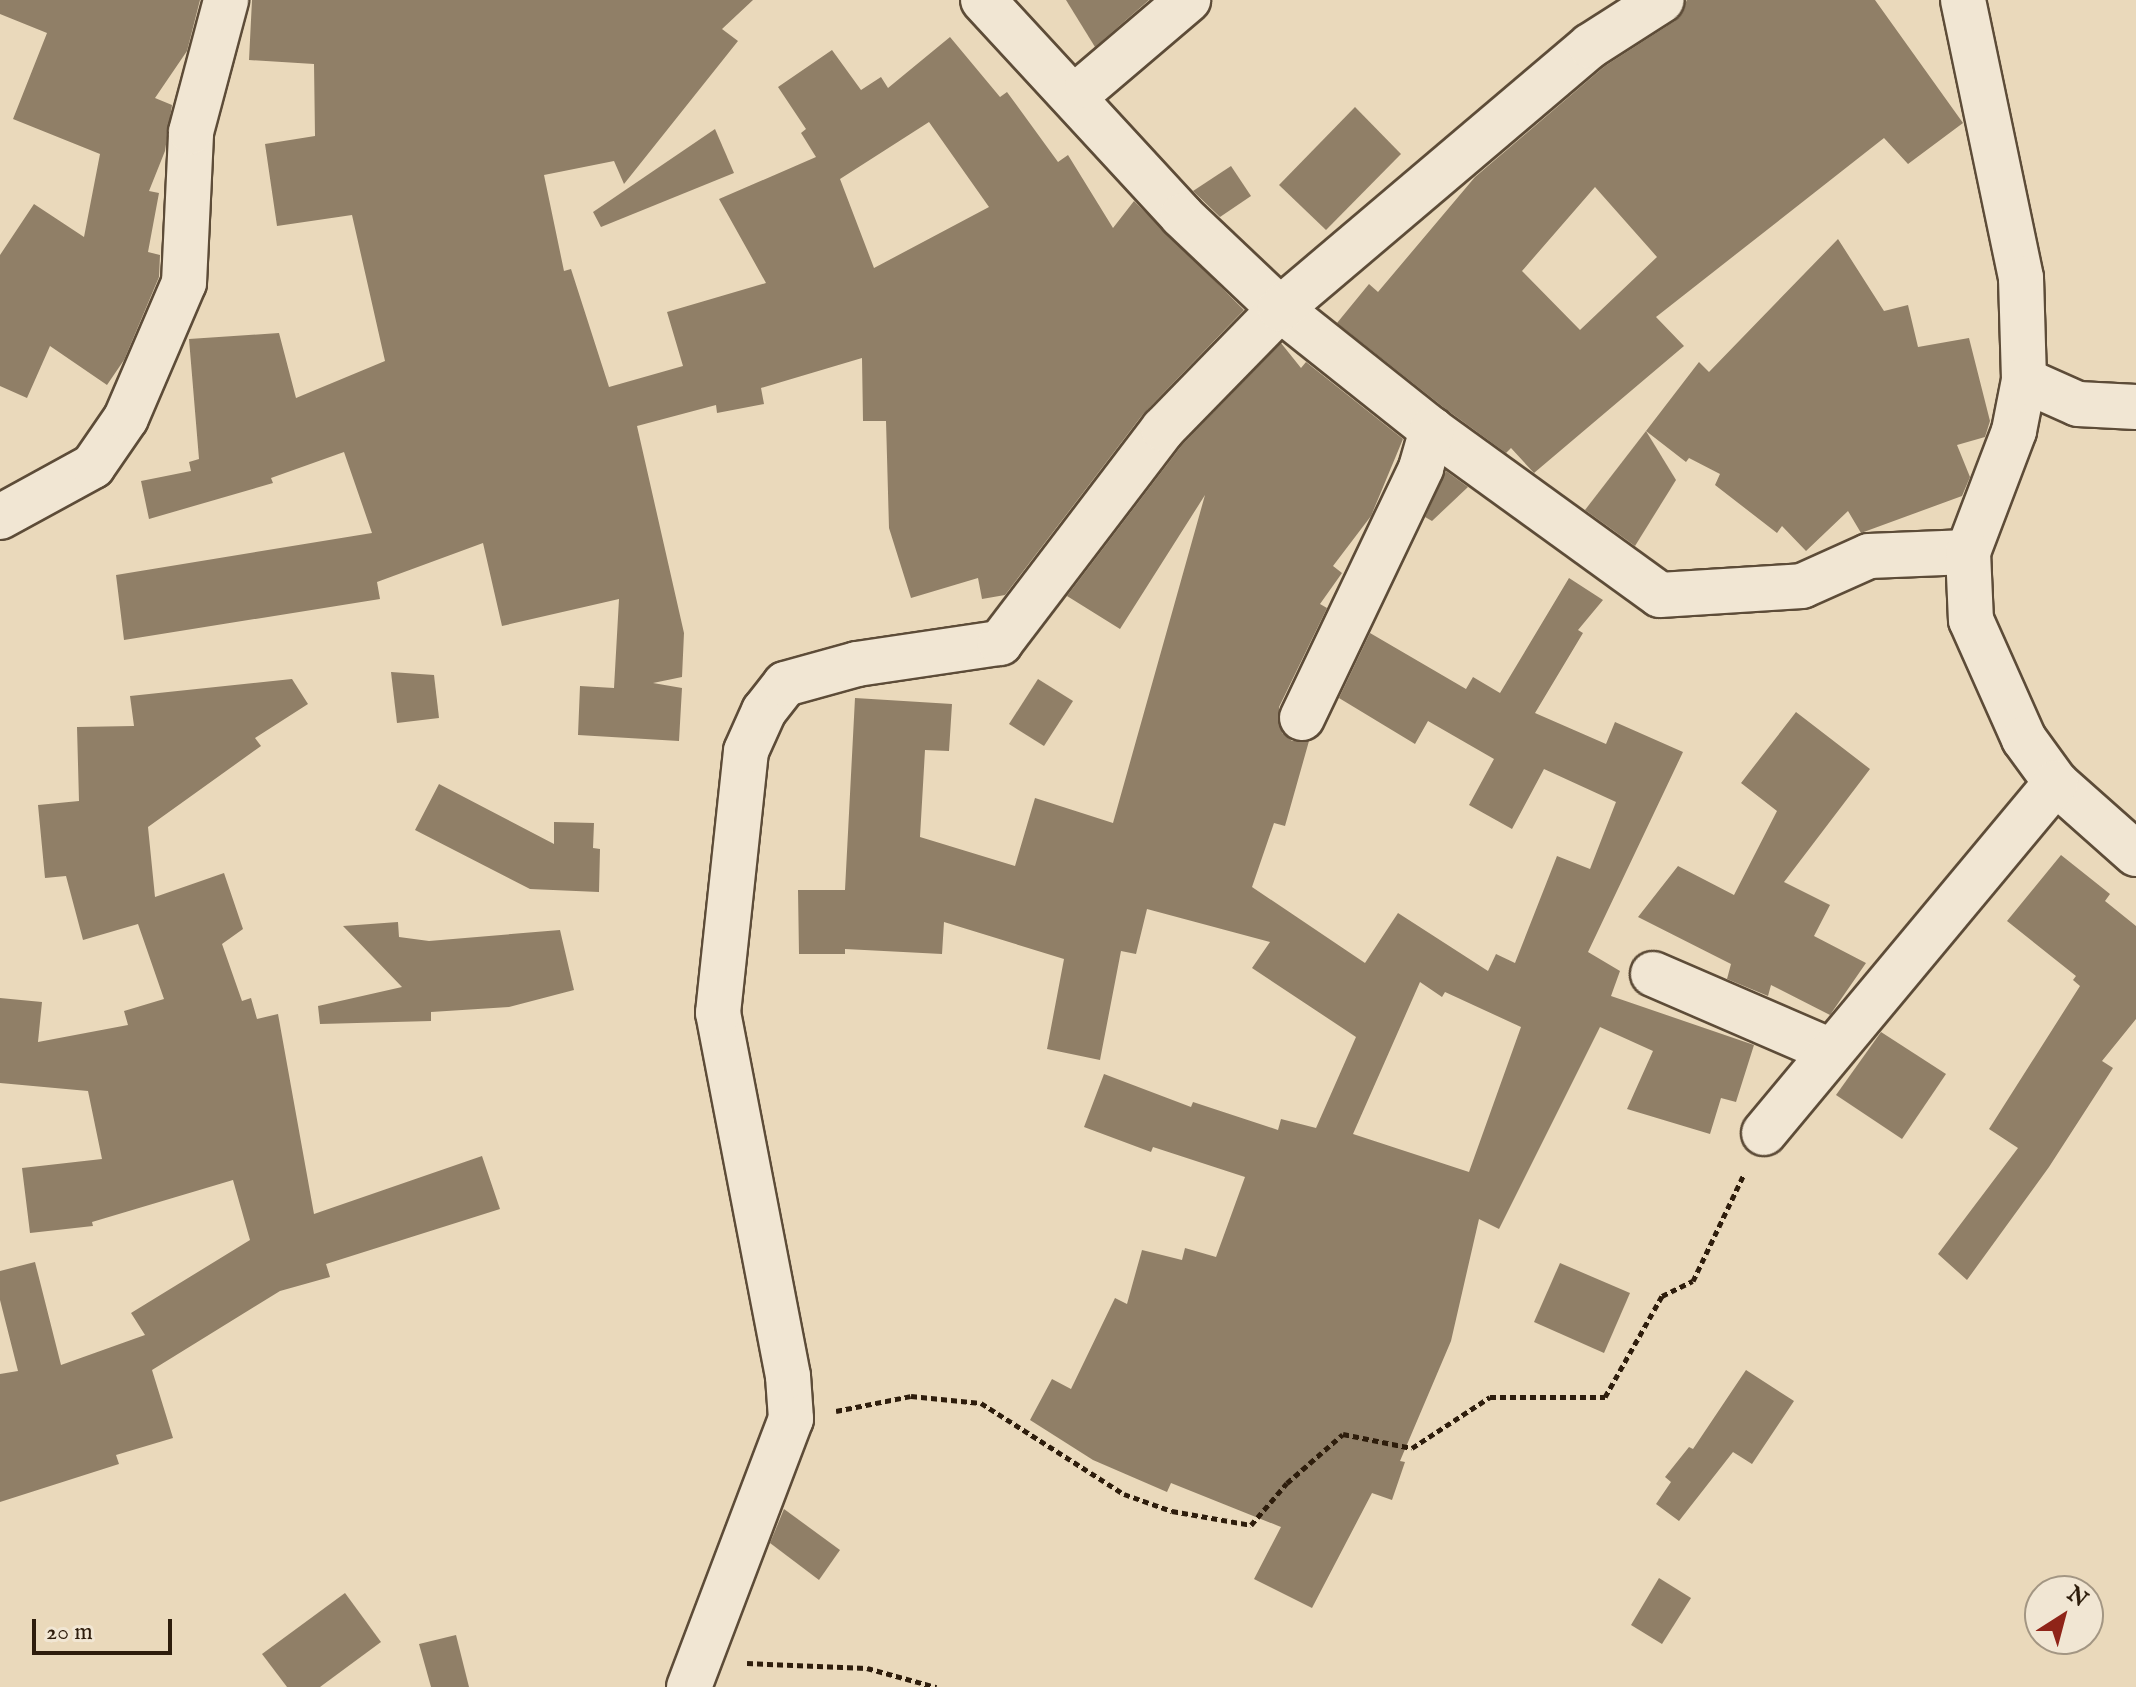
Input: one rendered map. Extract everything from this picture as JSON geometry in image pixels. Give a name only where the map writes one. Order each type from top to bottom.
[{"type":"street","points":[[0,517],[93,466],[126,418],[184,283],[191,132],[226,0]]},
{"type":"street","points":[[983,0],[1182,216],[1280,309],[1432,430],[1660,595],[1802,586],[1869,556],[1968,552]]},
{"type":"street","points":[[1087,86],[1188,0]]},
{"type":"street","points":[[694,1674],[791,1419],[788,1376],[718,1013],[746,751],[764,711],[785,684],[857,664],[1000,643],[1163,429],[1280,309],[1590,46],[1662,0]]},
{"type":"street","points":[[1963,0],[2021,278],[2024,380],[2014,431],[1968,552],[1971,620],[2024,739],[2056,783],[2136,854]]},
{"type":"street","points":[[2024,380],[2078,404],[2136,407]]},
{"type":"street","points":[[1302,718],[1421,468],[1432,430]]},
{"type":"street","points":[[1764,1133],[1829,1050],[2056,783]]},
{"type":"street","points":[[1653,974],[1829,1050]]},
{"type":"path","points":[[791,1419],[911,1396],[981,1403],[1124,1494],[1172,1511],[1251,1525],[1287,1483],[1343,1434],[1412,1448],[1490,1397],[1605,1397],[1662,1296],[1693,1281],[1764,1133]]},
{"type":"path","points":[[694,1674],[867,1668],[936,1687]]},
{"type":"building","points":[[0,0],[200,0],[187,51],[155,98],[172,105],[165,151],[149,191],[159,193],[148,252],[160,255],[159,277],[124,360],[107,385],[50,346],[27,398],[0,386],[0,255],[34,204],[84,237],[100,154],[13,119],[47,33],[0,14]]},
{"type":"building","points":[[252,0],[753,0],[722,29],[738,41],[624,184],[614,161],[544,175],[564,271],[571,269],[609,387],[683,366],[667,312],[766,283],[719,199],[816,157],[801,133],[806,129],[778,87],[832,50],[861,90],[881,77],[888,88],[950,37],[1000,97],[1007,92],[1058,162],[1068,155],[1113,228],[1134,201],[1244,310],[1143,414],[1005,595],[982,599],[978,578],[911,598],[889,528],[886,421],[863,421],[862,358],[761,388],[764,404],[717,413],[716,405],[637,426],[684,633],[682,677],[653,683],[682,688],[679,741],[578,735],[580,686],[614,688],[619,599],[502,626],[483,543],[377,582],[380,599],[124,640],[116,575],[372,533],[344,452],[271,478],[273,483],[149,519],[141,481],[191,471],[189,462],[199,459],[189,339],[279,333],[296,398],[385,361],[352,215],[277,226],[265,144],[315,136],[314,64],[249,60]],"holes":[[[929,122],[989,207],[874,268],[840,179]]]},
{"type":"building","points":[[1066,0],[1149,0],[1095,47]]},
{"type":"building","points":[[1687,0],[1875,0],[1963,123],[1908,164],[1884,138],[1656,317],[1684,346],[1534,473],[1511,448],[1506,453],[1337,323],[1369,284],[1378,292],[1475,177],[1605,66],[1675,21]],"holes":[[[1595,187],[1657,257],[1580,330],[1522,271]]]},
{"type":"building","points":[[1355,107],[1401,154],[1326,230],[1279,185]]},
{"type":"building","points":[[715,129],[734,173],[601,227],[593,212]]},
{"type":"building","points":[[1231,166],[1251,196],[1220,217],[1193,191]]},
{"type":"building","points":[[1838,239],[1884,311],[1908,305],[1918,347],[1969,338],[1990,421],[1985,437],[1957,445],[1970,477],[1962,496],[1861,533],[1848,511],[1806,551],[1782,526],[1777,533],[1715,485],[1720,474],[1689,458],[1686,462],[1646,431],[1699,362],[1709,372]]},
{"type":"building","points":[[1281,343],[1301,368],[1306,362],[1403,439],[1371,516],[1333,566],[1342,573],[1320,604],[1327,608],[1279,707],[1282,733],[1292,741],[1309,741],[1285,826],[1274,823],[1252,887],[1365,963],[1398,913],[1488,971],[1496,954],[1515,963],[1557,856],[1590,869],[1616,802],[1544,769],[1512,829],[1469,805],[1494,759],[1428,721],[1415,744],[1339,698],[1370,633],[1466,689],[1473,677],[1500,693],[1569,578],[1603,600],[1578,630],[1583,633],[1535,713],[1606,744],[1615,722],[1683,752],[1588,952],[1620,971],[1611,996],[1754,1045],[1736,1102],[1721,1098],[1710,1134],[1627,1109],[1653,1051],[1600,1027],[1499,1229],[1479,1219],[1451,1341],[1400,1461],[1405,1462],[1392,1500],[1372,1493],[1312,1608],[1254,1579],[1281,1527],[1171,1483],[1167,1492],[1093,1460],[1030,1420],[1052,1379],[1071,1389],[1115,1298],[1127,1304],[1142,1250],[1182,1260],[1185,1248],[1216,1257],[1245,1177],[1153,1147],[1151,1152],[1084,1127],[1104,1074],[1191,1107],[1193,1102],[1278,1130],[1281,1119],[1316,1128],[1356,1037],[1252,968],[1270,942],[1147,909],[1136,954],[1121,951],[1100,1060],[1047,1049],[1064,959],[944,922],[942,954],[845,949],[845,954],[799,954],[798,890],[845,890],[855,698],[952,704],[949,751],[925,750],[920,837],[1015,866],[1035,798],[1113,823],[1205,495],[1120,629],[1067,596],[1182,445]],"holes":[[[1420,982],[1442,997],[1445,992],[1521,1027],[1469,1172],[1353,1134]]]},
{"type":"building","points":[[1646,431],[1676,480],[1635,546],[1585,510]]},
{"type":"building","points":[[1446,471],[1468,487],[1432,521],[1425,517]]},
{"type":"building","points":[[391,672],[434,675],[439,718],[397,723]]},
{"type":"building","points":[[292,679],[308,704],[255,738],[261,746],[148,827],[155,897],[224,873],[243,929],[222,944],[242,1001],[251,998],[257,1019],[278,1014],[314,1214],[482,1156],[500,1209],[326,1264],[330,1277],[280,1291],[152,1370],[173,1438],[116,1455],[119,1464],[0,1502],[0,1374],[18,1371],[0,1300],[0,1271],[35,1262],[61,1365],[145,1335],[131,1313],[250,1240],[233,1180],[92,1222],[93,1226],[30,1233],[22,1168],[102,1159],[88,1091],[0,1083],[0,998],[42,1002],[38,1042],[128,1025],[124,1011],[164,999],[138,924],[83,940],[66,876],[45,878],[38,805],[79,801],[77,727],[134,726],[130,696]]},
{"type":"building","points":[[1038,679],[1073,701],[1044,746],[1009,724]]},
{"type":"building","points":[[1796,712],[1870,769],[1784,882],[1830,905],[1814,936],[1866,963],[1830,1015],[1771,985],[1768,996],[1727,979],[1731,964],[1638,917],[1678,866],[1734,895],[1777,811],[1741,783]]},
{"type":"building","points":[[439,784],[554,844],[554,822],[594,823],[593,848],[600,849],[599,892],[530,889],[415,830]]},
{"type":"building","points":[[2061,855],[2110,894],[2105,901],[2136,926],[2136,1019],[2102,1061],[2113,1068],[2049,1167],[1967,1280],[1938,1254],[2018,1148],[1989,1129],[2080,986],[2073,980],[2076,976],[2007,921]]},
{"type":"building","points":[[398,922],[399,937],[429,941],[560,930],[574,990],[509,1007],[431,1012],[431,1021],[320,1024],[318,1006],[402,987],[343,926]]},
{"type":"building","points":[[1881,1032],[1946,1074],[1902,1139],[1836,1095]]},
{"type":"building","points":[[1560,1263],[1630,1293],[1604,1353],[1534,1322]]},
{"type":"building","points":[[1746,1370],[1794,1401],[1752,1464],[1733,1452],[1679,1521],[1656,1504],[1671,1482],[1665,1477],[1689,1447],[1693,1449]]},
{"type":"building","points":[[784,1509],[840,1550],[819,1580],[770,1543]]},
{"type":"building","points":[[1659,1578],[1691,1598],[1662,1644],[1631,1625]]},
{"type":"building","points":[[345,1593],[381,1642],[320,1687],[287,1687],[262,1654]]},
{"type":"building","points":[[456,1635],[469,1687],[431,1687],[419,1644]]}]
